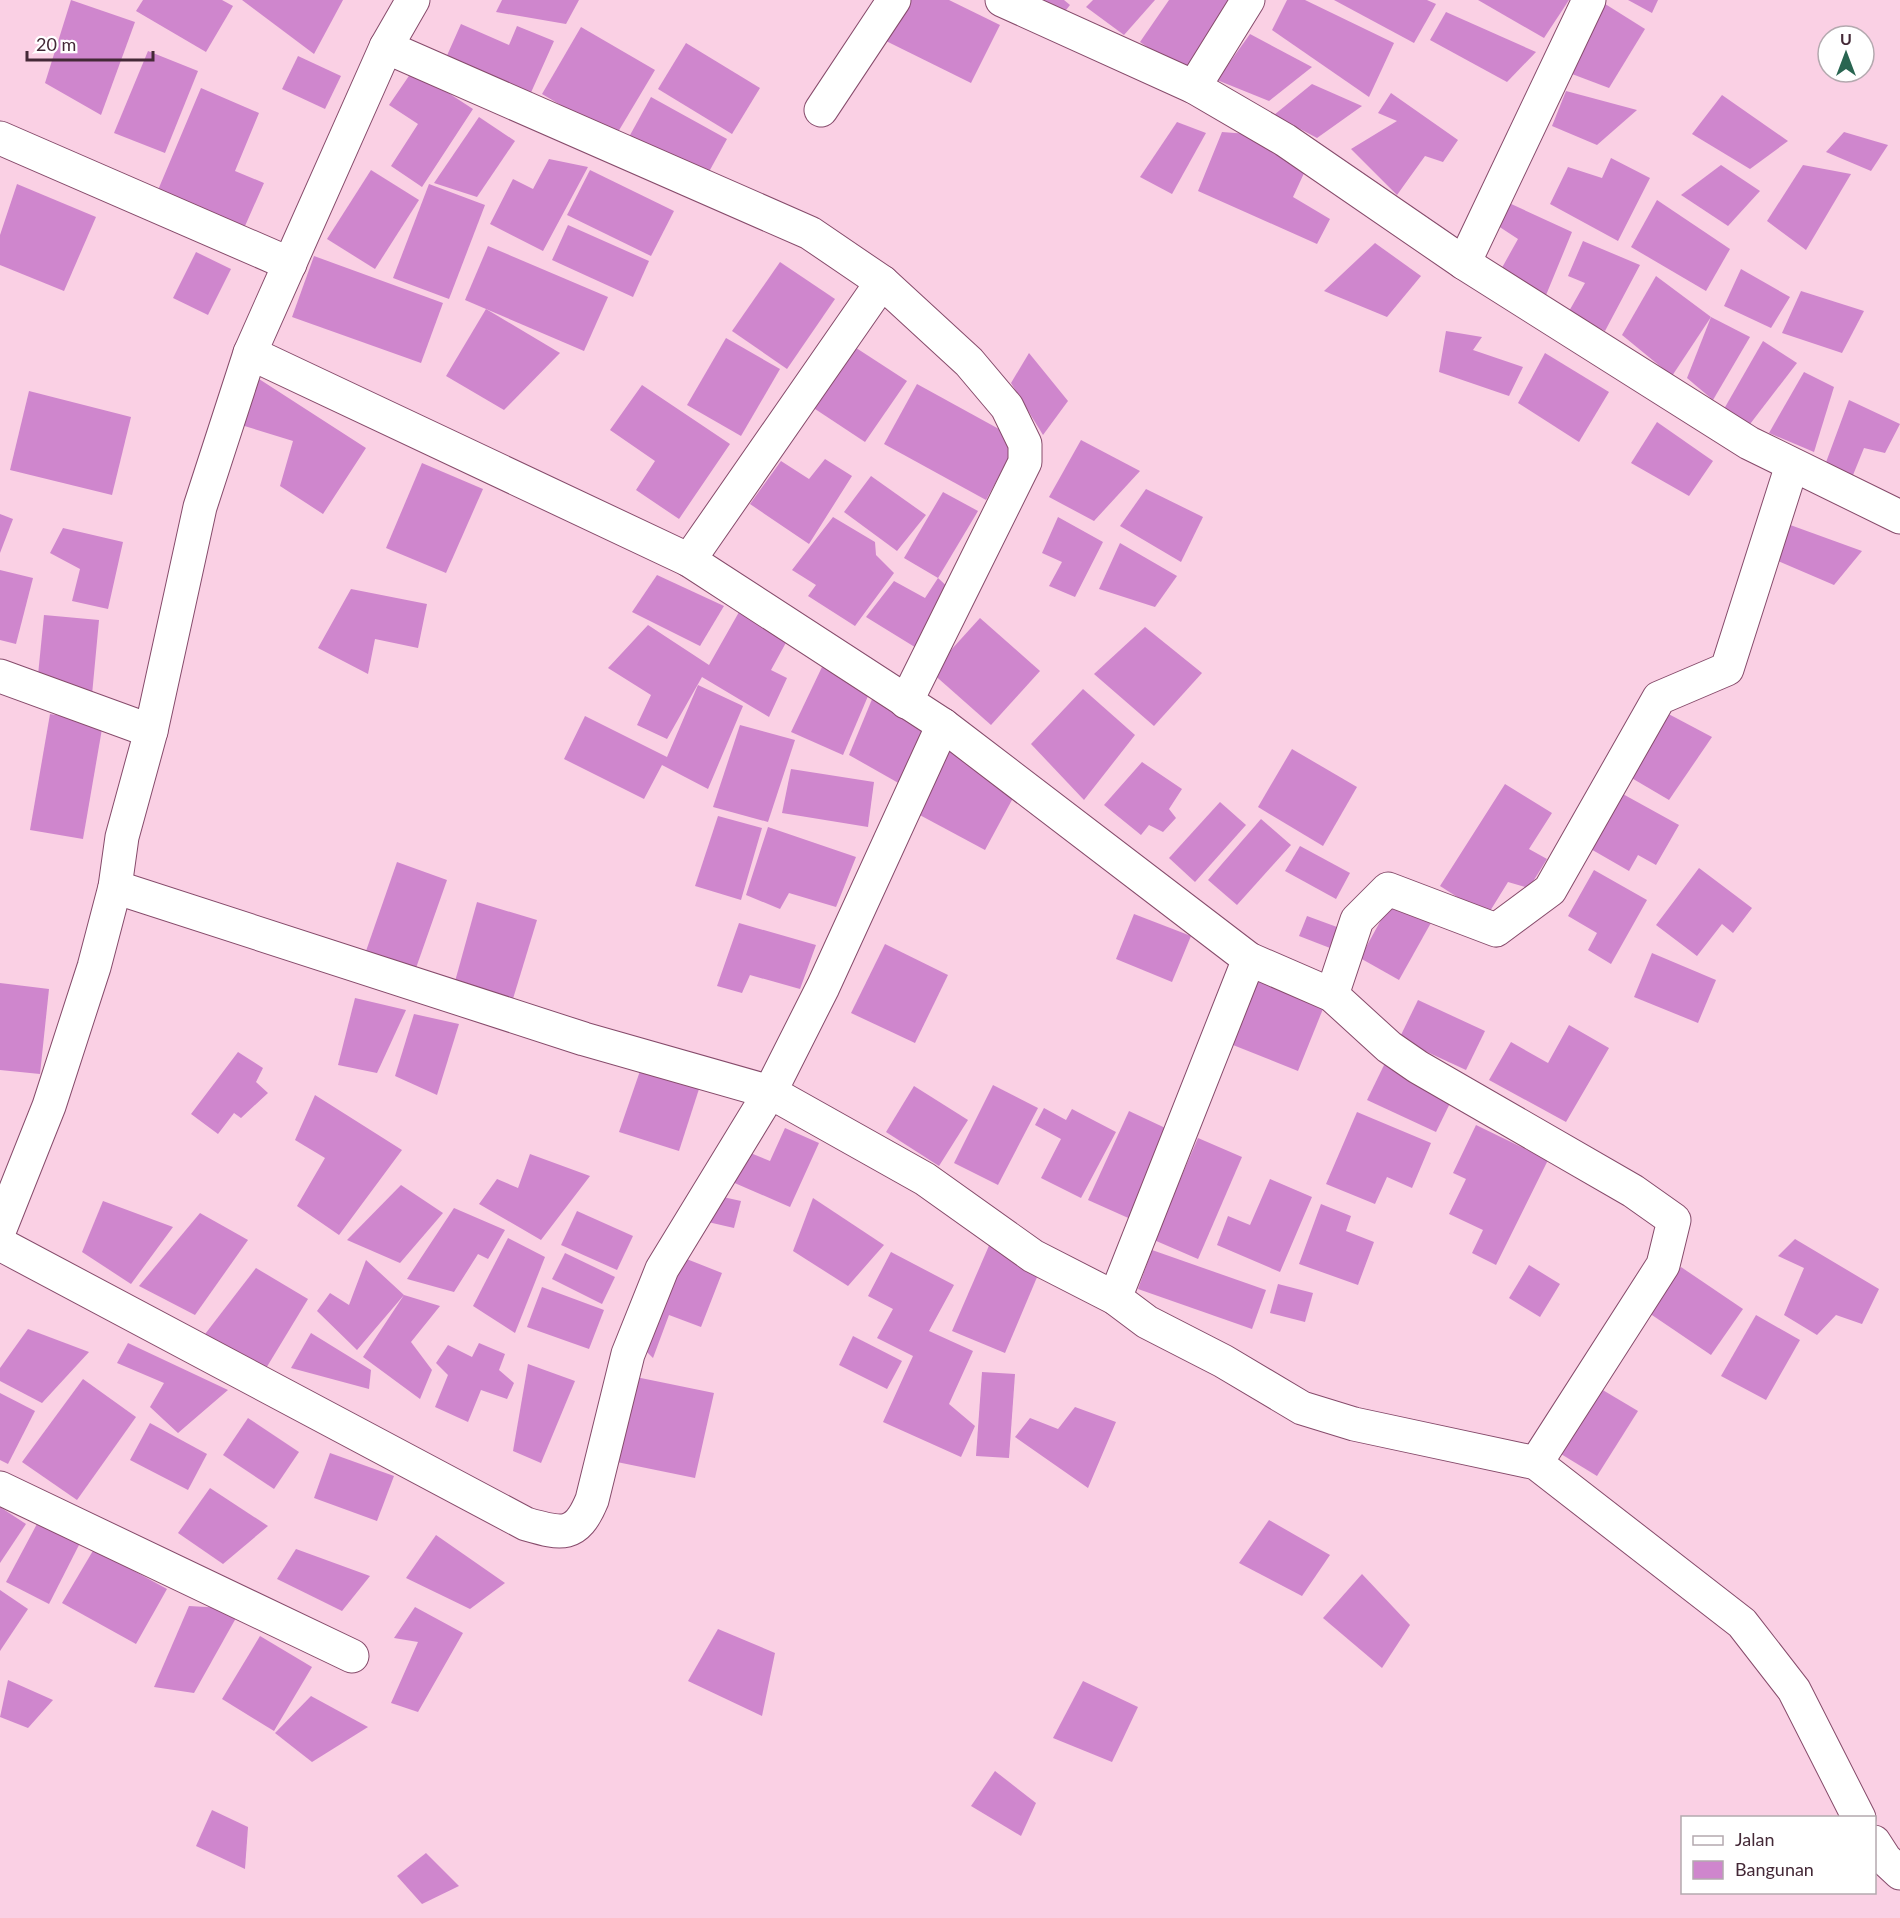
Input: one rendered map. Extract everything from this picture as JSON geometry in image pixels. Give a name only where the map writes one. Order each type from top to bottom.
[{"type":"street","points":[[0,1229],[49,1106],[94,967],[115,887],[122,837],[151,731],[200,507],[250,353],[386,47],[413,0]]},
{"type":"street","points":[[830,97],[894,0]]},
{"type":"street","points":[[1002,0],[1194,87],[1285,140],[1464,263],[1749,443],[1900,517]]},
{"type":"street","points":[[1194,87],[1248,0]]},
{"type":"street","points":[[1464,263],[1589,0]]},
{"type":"street","points":[[386,47],[810,233],[882,282],[969,362],[1007,407],[1025,444],[1025,462],[906,702]]},
{"type":"street","points":[[0,138],[290,264]]},
{"type":"street","points":[[690,560],[882,282]]},
{"type":"street","points":[[250,353],[690,560],[943,726],[1249,959],[1332,996],[1389,1047],[1419,1067],[1633,1191],[1674,1220],[1663,1265],[1536,1463]]},
{"type":"street","points":[[1332,996],[1357,920],[1388,889],[1496,930],[1550,890],[1659,698],[1727,669],[1792,465]]},
{"type":"street","points":[[0,676],[151,731]]},
{"type":"street","points":[[0,1244],[526,1524],[556,1532],[573,1529],[586,1515],[592,1500],[628,1354],[662,1269],[770,1092],[823,987],[943,726]]},
{"type":"street","points":[[115,887],[584,1038],[770,1092],[925,1179],[1033,1256],[1115,1298],[1147,1322],[1223,1361],[1302,1408],[1354,1424],[1536,1463],[1742,1623],[1794,1690],[1857,1816]]},
{"type":"street","points":[[1115,1298],[1249,959]]},
{"type":"street","points":[[0,1488],[352,1656]]},
{"type":"street","points":[[1876,1844],[1885,1859],[1900,1873]]},
{"type":"building","points":[[71,0],[135,22],[101,115],[45,83]]},
{"type":"building","points":[[143,0],[222,0],[233,6],[206,52],[136,11]]},
{"type":"building","points":[[242,0],[343,0],[314,54]]},
{"type":"building","points":[[502,0],[579,0],[566,24],[496,12]]},
{"type":"building","points":[[904,0],[949,0],[1000,25],[971,83],[884,40]]},
{"type":"building","points":[[1022,0],[1064,0],[1070,5],[1055,24]]},
{"type":"building","points":[[1093,0],[1155,0],[1124,35],[1086,7]]},
{"type":"building","points":[[1169,0],[1234,0],[1184,72],[1140,42]]},
{"type":"building","points":[[1287,0],[1305,0],[1394,43],[1369,97],[1272,30]]},
{"type":"building","points":[[1334,0],[1427,0],[1436,4],[1414,43]]},
{"type":"building","points":[[1478,0],[1569,0],[1544,38]]},
{"type":"building","points":[[1628,0],[1658,0],[1652,13]]},
{"type":"building","points":[[1602,2],[1645,29],[1609,88],[1572,74]]},
{"type":"building","points":[[1446,12],[1536,52],[1507,82],[1430,40]]},
{"type":"building","points":[[461,24],[509,45],[517,26],[554,41],[529,97],[445,60]]},
{"type":"building","points":[[581,27],[655,70],[615,137],[542,94]]},
{"type":"building","points":[[1250,34],[1312,67],[1269,101],[1217,80]]},
{"type":"building","points":[[686,43],[760,88],[732,134],[658,89]]},
{"type":"building","points":[[148,51],[198,71],[165,153],[114,133]]},
{"type":"building","points":[[298,56],[341,76],[325,109],[282,89]]},
{"type":"building","points":[[413,70],[473,109],[422,187],[391,166],[418,124],[389,105]]},
{"type":"building","points":[[1312,84],[1362,106],[1317,138],[1274,115]]},
{"type":"building","points":[[201,88],[259,113],[235,171],[264,183],[245,226],[158,190]]},
{"type":"building","points":[[1566,91],[1637,110],[1597,145],[1552,126]]},
{"type":"building","points":[[1391,93],[1458,140],[1443,162],[1425,156],[1397,195],[1351,149],[1397,121],[1378,113]]},
{"type":"building","points":[[1722,95],[1788,141],[1750,169],[1692,134]]},
{"type":"building","points":[[651,97],[727,139],[705,179],[629,137]]},
{"type":"building","points":[[479,117],[515,141],[477,197],[434,183]]},
{"type":"building","points":[[1177,122],[1206,133],[1172,194],[1140,177]]},
{"type":"building","points":[[1222,132],[1248,134],[1305,171],[1293,197],[1330,219],[1317,244],[1198,191]]},
{"type":"building","points":[[1844,132],[1888,145],[1871,171],[1826,152]]},
{"type":"building","points":[[1611,158],[1650,178],[1618,241],[1550,204],[1568,167],[1602,178]]},
{"type":"building","points":[[549,159],[588,167],[543,251],[490,224],[513,179],[533,189]]},
{"type":"building","points":[[1721,165],[1760,191],[1728,226],[1681,195]]},
{"type":"building","points":[[1803,165],[1851,174],[1806,250],[1767,221]]},
{"type":"building","points":[[371,170],[419,200],[375,269],[327,239]]},
{"type":"building","points":[[590,170],[674,211],[651,256],[567,215]]},
{"type":"building","points":[[17,184],[96,217],[64,291],[0,265],[0,235]]},
{"type":"building","points":[[429,184],[485,205],[449,299],[393,278]]},
{"type":"building","points":[[1496,197],[1572,232],[1544,300],[1494,282],[1518,239],[1495,224]]},
{"type":"building","points":[[1657,200],[1730,249],[1706,291],[1631,247]]},
{"type":"building","points":[[568,225],[649,261],[633,297],[552,260]]},
{"type":"building","points":[[1583,241],[1640,265],[1605,331],[1568,313],[1585,283],[1568,276]]},
{"type":"building","points":[[1375,243],[1421,276],[1387,317],[1324,291]]},
{"type":"building","points":[[488,246],[608,297],[584,351],[465,300]]},
{"type":"building","points":[[196,252],[231,269],[208,315],[173,298]]},
{"type":"building","points":[[314,256],[443,303],[421,363],[292,317]]},
{"type":"building","points":[[780,262],[835,299],[787,369],[732,331]]},
{"type":"building","points":[[1741,269],[1790,297],[1771,328],[1724,306]]},
{"type":"building","points":[[1656,276],[1711,317],[1672,376],[1622,335]]},
{"type":"building","points":[[1801,291],[1864,311],[1842,353],[1782,333]]},
{"type":"building","points":[[486,309],[560,353],[504,410],[446,376]]},
{"type":"building","points":[[1711,317],[1750,337],[1713,400],[1687,378]]},
{"type":"building","points":[[1446,331],[1482,337],[1473,350],[1523,367],[1509,396],[1439,372]]},
{"type":"building","points":[[726,338],[780,369],[741,436],[687,405]]},
{"type":"building","points":[[1763,341],[1797,363],[1747,428],[1724,409]]},
{"type":"building","points":[[847,342],[907,381],[865,442],[806,403]]},
{"type":"building","points":[[1029,353],[1068,401],[1043,435],[1011,383]]},
{"type":"building","points":[[1545,353],[1609,392],[1579,442],[1518,403]]},
{"type":"building","points":[[1804,372],[1834,387],[1814,452],[1769,433]]},
{"type":"building","points":[[253,375],[366,448],[323,514],[280,486],[293,441],[238,424]]},
{"type":"building","points":[[917,384],[1019,440],[986,500],[884,444]]},
{"type":"building","points":[[642,385],[730,444],[679,519],[636,490],[655,461],[610,430]]},
{"type":"building","points":[[29,391],[131,417],[112,495],[10,470]]},
{"type":"building","points":[[1849,400],[1900,424],[1885,453],[1864,448],[1851,480],[1825,465]]},
{"type":"building","points":[[1657,422],[1713,461],[1689,496],[1631,463]]},
{"type":"building","points":[[1081,440],[1140,471],[1094,521],[1049,497]]},
{"type":"building","points":[[825,459],[852,476],[809,544],[750,504],[781,461],[809,479]]},
{"type":"building","points":[[422,463],[483,489],[446,573],[386,548]]},
{"type":"building","points":[[871,476],[926,515],[897,551],[844,512]]},
{"type":"building","points":[[1146,489],[1203,517],[1181,562],[1120,526]]},
{"type":"building","points":[[943,492],[978,511],[938,578],[904,558]]},
{"type":"building","points":[[0,514],[13,519],[0,553]]},
{"type":"building","points":[[833,517],[875,542],[876,555],[894,573],[855,626],[808,596],[816,585],[792,570]]},
{"type":"building","points":[[1058,517],[1103,542],[1075,597],[1049,586],[1062,562],[1042,553]]},
{"type":"building","points":[[1782,522],[1862,551],[1834,585],[1778,561]]},
{"type":"building","points":[[63,528],[123,542],[108,609],[72,601],[80,569],[50,553]]},
{"type":"building","points":[[1120,543],[1177,576],[1155,607],[1099,589]]},
{"type":"building","points":[[0,570],[33,578],[16,644],[0,640]]},
{"type":"building","points":[[657,575],[724,606],[700,646],[632,612]]},
{"type":"building","points":[[938,578],[953,592],[918,649],[866,617],[894,581],[925,598]]},
{"type":"building","points":[[351,589],[427,604],[418,648],[375,639],[368,674],[318,648]]},
{"type":"building","points":[[743,605],[794,628],[771,670],[787,678],[769,717],[702,677],[667,739],[637,725],[651,695],[608,668],[648,625],[709,665]]},
{"type":"building","points":[[44,615],[99,620],[92,695],[38,675]]},
{"type":"building","points":[[980,618],[1040,671],[991,725],[931,672]]},
{"type":"building","points":[[1145,627],[1202,673],[1154,726],[1094,674]]},
{"type":"building","points":[[822,667],[871,689],[843,755],[791,732]]},
{"type":"building","points":[[698,685],[743,706],[708,789],[662,765],[644,799],[564,759],[585,716],[667,757]]},
{"type":"building","points":[[1083,689],[1135,735],[1084,800],[1031,744]]},
{"type":"building","points":[[875,692],[930,718],[902,785],[849,755]]},
{"type":"building","points":[[1661,710],[1712,737],[1669,800],[1618,770]]},
{"type":"building","points":[[50,714],[103,723],[83,839],[30,830]]},
{"type":"building","points":[[740,725],[795,740],[768,822],[713,807]]},
{"type":"building","points":[[945,748],[1020,785],[985,850],[916,813]]},
{"type":"building","points":[[1292,749],[1357,787],[1323,846],[1258,807]]},
{"type":"building","points":[[1142,762],[1182,789],[1169,809],[1176,818],[1163,832],[1149,825],[1141,835],[1104,805]]},
{"type":"building","points":[[791,769],[874,782],[868,827],[782,813]]},
{"type":"building","points":[[1505,784],[1552,813],[1529,849],[1547,859],[1529,888],[1508,882],[1487,916],[1440,886]]},
{"type":"building","points":[[1621,793],[1679,825],[1656,865],[1638,855],[1629,871],[1589,848]]},
{"type":"building","points":[[1220,802],[1246,825],[1195,882],[1169,858]]},
{"type":"building","points":[[718,816],[762,828],[741,900],[695,886]]},
{"type":"building","points":[[1261,819],[1291,845],[1237,905],[1208,880]]},
{"type":"building","points":[[768,827],[856,857],[836,907],[789,893],[780,909],[746,895]]},
{"type":"building","points":[[1300,846],[1350,873],[1336,899],[1285,871]]},
{"type":"building","points":[[397,862],[447,880],[416,968],[366,951]]},
{"type":"building","points":[[1699,868],[1752,908],[1733,933],[1722,924],[1697,956],[1656,925]]},
{"type":"building","points":[[1594,870],[1647,900],[1611,964],[1588,950],[1597,933],[1568,916]]},
{"type":"building","points":[[1397,891],[1437,912],[1399,980],[1360,958]]},
{"type":"building","points":[[477,902],[537,920],[512,1002],[454,985]]},
{"type":"building","points":[[1134,914],[1191,936],[1172,982],[1116,959]]},
{"type":"building","points":[[1307,916],[1337,927],[1330,948],[1299,936]]},
{"type":"building","points":[[739,923],[816,945],[800,989],[750,975],[742,993],[717,986]]},
{"type":"building","points":[[885,944],[948,975],[915,1043],[851,1013]]},
{"type":"building","points":[[1652,953],[1716,980],[1698,1023],[1634,997]]},
{"type":"building","points":[[1255,976],[1325,1004],[1298,1071],[1228,1043]]},
{"type":"building","points":[[0,983],[49,989],[40,1074],[0,1070]]},
{"type":"building","points":[[355,998],[406,1010],[377,1073],[338,1065]]},
{"type":"building","points":[[1418,1000],[1485,1031],[1466,1070],[1399,1039]]},
{"type":"building","points":[[414,1014],[459,1024],[437,1095],[395,1076]]},
{"type":"building","points":[[1569,1025],[1609,1048],[1566,1122],[1489,1080],[1511,1042],[1548,1063]]},
{"type":"building","points":[[238,1052],[263,1068],[256,1082],[268,1093],[241,1118],[234,1113],[218,1134],[191,1114]]},
{"type":"building","points":[[1386,1061],[1455,1093],[1436,1132],[1367,1100]]},
{"type":"building","points":[[640,1071],[699,1089],[679,1151],[619,1132]]},
{"type":"building","points":[[993,1085],[1038,1108],[998,1185],[954,1163]]},
{"type":"building","points":[[914,1086],[968,1120],[939,1166],[886,1132]]},
{"type":"building","points":[[315,1095],[402,1150],[339,1235],[297,1206],[325,1158],[295,1140]]},
{"type":"building","points":[[1044,1108],[1066,1120],[1072,1109],[1116,1132],[1081,1198],[1041,1178],[1061,1139],[1035,1125]]},
{"type":"building","points":[[1129,1111],[1176,1133],[1135,1221],[1088,1200]]},
{"type":"building","points":[[1357,1112],[1431,1143],[1412,1188],[1387,1177],[1375,1204],[1326,1184]]},
{"type":"building","points":[[1476,1125],[1548,1160],[1496,1265],[1472,1253],[1483,1230],[1449,1214],[1466,1179],[1453,1173]]},
{"type":"building","points":[[785,1128],[819,1143],[790,1207],[730,1181],[743,1150],[770,1161]]},
{"type":"building","points":[[1198,1138],[1242,1157],[1198,1259],[1154,1240]]},
{"type":"building","points":[[530,1154],[590,1176],[541,1240],[479,1204],[497,1179],[518,1188]]},
{"type":"building","points":[[1270,1179],[1312,1197],[1280,1272],[1217,1245],[1228,1216],[1250,1225]]},
{"type":"building","points":[[401,1185],[443,1213],[400,1263],[347,1240]]},
{"type":"building","points":[[714,1195],[741,1201],[734,1228],[708,1222]]},
{"type":"building","points":[[813,1198],[884,1245],[848,1286],[793,1251]]},
{"type":"building","points":[[103,1201],[173,1227],[131,1284],[82,1252]]},
{"type":"building","points":[[1321,1204],[1351,1216],[1346,1231],[1374,1242],[1358,1285],[1299,1264]]},
{"type":"building","points":[[454,1208],[505,1230],[488,1259],[478,1254],[454,1292],[407,1279]]},
{"type":"building","points":[[577,1211],[633,1236],[617,1270],[561,1245]]},
{"type":"building","points":[[200,1213],[248,1240],[195,1315],[139,1286]]},
{"type":"building","points":[[508,1238],[545,1257],[515,1333],[473,1306]]},
{"type":"building","points":[[1795,1239],[1879,1289],[1862,1324],[1836,1315],[1817,1335],[1784,1315],[1804,1268],[1778,1256]]},
{"type":"building","points":[[991,1241],[1043,1263],[1005,1353],[952,1331]]},
{"type":"building","points":[[1152,1250],[1266,1290],[1252,1329],[1138,1289]]},
{"type":"building","points":[[891,1252],[954,1285],[929,1331],[973,1351],[949,1404],[975,1426],[961,1457],[883,1422],[913,1356],[877,1338],[893,1309],[868,1296]]},
{"type":"building","points":[[565,1253],[615,1277],[602,1304],[552,1279]]},
{"type":"building","points":[[674,1254],[722,1273],[701,1327],[669,1315],[653,1358],[640,1345]]},
{"type":"building","points":[[366,1260],[404,1295],[357,1350],[317,1311],[330,1293],[349,1305]]},
{"type":"building","points":[[1529,1265],[1560,1284],[1540,1317],[1509,1298]]},
{"type":"building","points":[[1681,1267],[1743,1309],[1711,1355],[1649,1313]]},
{"type":"building","points":[[256,1268],[308,1299],[265,1370],[202,1338]]},
{"type":"building","points":[[1278,1284],[1313,1293],[1305,1322],[1270,1313]]},
{"type":"building","points":[[542,1287],[604,1310],[589,1349],[527,1327]]},
{"type":"building","points":[[404,1295],[440,1306],[411,1342],[432,1370],[420,1399],[363,1357]]},
{"type":"building","points":[[1756,1315],[1800,1340],[1766,1400],[1721,1376]]},
{"type":"building","points":[[28,1329],[89,1352],[42,1403],[0,1381],[0,1368]]},
{"type":"building","points":[[311,1333],[371,1370],[369,1389],[291,1368]]},
{"type":"building","points":[[853,1336],[902,1361],[887,1389],[839,1365]]},
{"type":"building","points":[[128,1343],[228,1390],[178,1433],[150,1407],[164,1383],[117,1363]]},
{"type":"building","points":[[479,1343],[505,1354],[499,1370],[514,1383],[507,1399],[481,1390],[468,1422],[435,1407],[448,1375],[436,1363],[448,1345],[472,1357]]},
{"type":"building","points":[[528,1364],[575,1381],[541,1463],[513,1451]]},
{"type":"building","points":[[982,1372],[1015,1374],[1009,1458],[976,1456]]},
{"type":"building","points":[[631,1376],[714,1393],[695,1478],[612,1461]]},
{"type":"building","points":[[83,1379],[136,1417],[77,1500],[22,1462]]},
{"type":"building","points":[[1601,1389],[1638,1411],[1597,1476],[1561,1454]]},
{"type":"building","points":[[0,1393],[35,1411],[8,1464],[0,1460]]},
{"type":"building","points":[[1075,1407],[1116,1422],[1088,1488],[1015,1437],[1030,1418],[1058,1429]]},
{"type":"building","points":[[248,1418],[299,1452],[274,1489],[223,1455]]},
{"type":"building","points":[[150,1423],[207,1454],[188,1490],[130,1460]]},
{"type":"building","points":[[330,1453],[394,1476],[377,1521],[314,1498]]},
{"type":"building","points":[[210,1488],[268,1526],[223,1564],[178,1533]]},
{"type":"building","points":[[0,1507],[26,1524],[0,1563]]},
{"type":"building","points":[[1269,1520],[1330,1555],[1302,1596],[1239,1563]]},
{"type":"building","points":[[38,1522],[80,1543],[49,1604],[6,1582]]},
{"type":"building","points":[[436,1535],[505,1583],[470,1609],[406,1578]]},
{"type":"building","points":[[94,1549],[167,1589],[136,1644],[62,1603]]},
{"type":"building","points":[[296,1549],[370,1576],[342,1611],[277,1579]]},
{"type":"building","points":[[1362,1574],[1410,1625],[1382,1668],[1323,1618]]},
{"type":"building","points":[[0,1590],[28,1609],[0,1651]]},
{"type":"building","points":[[189,1606],[241,1609],[194,1693],[154,1687]]},
{"type":"building","points":[[415,1607],[463,1633],[418,1712],[391,1703],[418,1642],[394,1638]]},
{"type":"building","points":[[718,1629],[775,1653],[762,1716],[688,1681]]},
{"type":"building","points":[[260,1636],[312,1667],[274,1731],[222,1699]]},
{"type":"building","points":[[8,1680],[53,1700],[28,1728],[0,1717]]},
{"type":"building","points":[[1083,1681],[1138,1707],[1112,1762],[1053,1738]]},
{"type":"building","points":[[311,1696],[368,1727],[312,1762],[275,1733]]},
{"type":"building","points":[[995,1771],[1036,1803],[1021,1836],[971,1806]]},
{"type":"building","points":[[212,1810],[248,1827],[245,1869],[196,1846]]},
{"type":"building","points":[[426,1853],[459,1886],[422,1904],[397,1876]]}]
